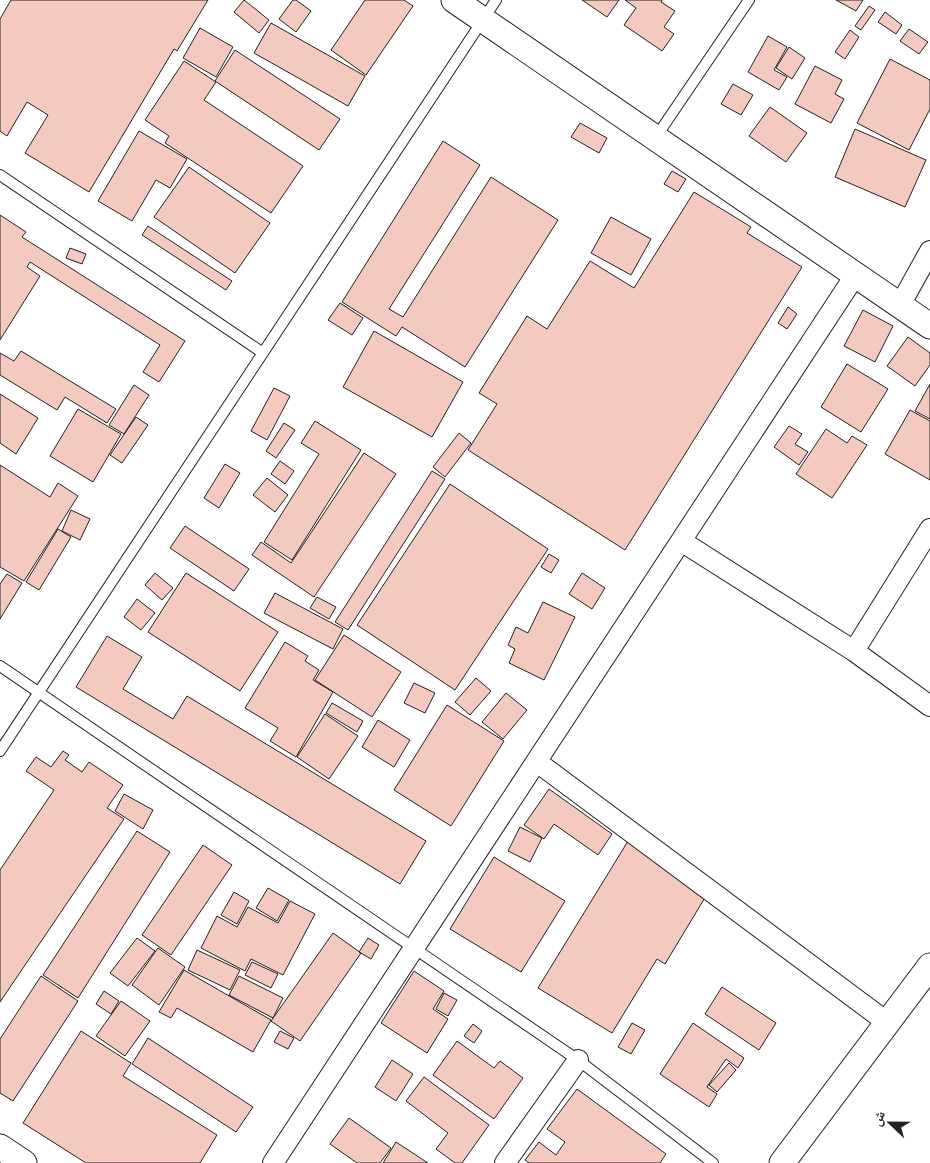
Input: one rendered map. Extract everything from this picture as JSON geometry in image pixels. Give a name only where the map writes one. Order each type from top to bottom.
[{"type":"street","points":[[454,0],[489,10],[656,138],[930,326]]},
{"type":"street","points":[[900,305],[930,251]]},
{"type":"street","points":[[273,1163],[856,274]]},
{"type":"street","points":[[854,651],[930,529]]},
{"type":"street","points":[[681,541],[854,651],[930,706]]},
{"type":"street","points":[[537,762],[888,1023]]},
{"type":"street","points":[[782,1163],[930,966]]},
{"type":"street","points":[[505,1163],[578,1060]]},
{"type":"street","points":[[0,1147],[24,1163]]},
{"type":"lane","points":[[656,138],[749,0]]},
{"type":"lane","points":[[0,751],[489,10]]},
{"type":"lane","points":[[0,174],[263,353]]},
{"type":"lane","points":[[0,666],[578,1060],[713,1163]]},
{"type":"building","points":[[11,0],[208,0],[177,51],[174,49],[89,192],[25,153],[48,115],[27,102],[7,136],[0,131],[0,19]]},
{"type":"building","points":[[244,0],[269,20],[259,33],[234,12]]},
{"type":"building","points":[[293,0],[296,0],[311,11],[296,32],[279,19]]},
{"type":"building","points":[[365,0],[404,0],[413,6],[366,75],[331,50]]},
{"type":"building","points":[[582,0],[619,0],[607,17]]},
{"type":"building","points":[[625,0],[662,0],[661,2],[675,11],[664,27],[674,34],[662,51],[624,25],[636,8]]},
{"type":"building","points":[[836,0],[863,0],[856,11]]},
{"type":"building","points":[[869,6],[875,10],[861,30],[855,26]]},
{"type":"building","points":[[885,12],[902,25],[896,34],[878,22]]},
{"type":"building","points":[[271,23],[365,76],[348,106],[254,53]]},
{"type":"building","points":[[200,28],[233,47],[216,77],[183,58]]},
{"type":"building","points":[[909,29],[928,42],[919,54],[900,41]]},
{"type":"building","points":[[850,30],[859,37],[845,59],[835,52]]},
{"type":"building","points":[[768,36],[787,47],[774,70],[787,77],[779,90],[748,72]]},
{"type":"building","points":[[789,47],[805,58],[792,79],[776,68]]},
{"type":"building","points":[[235,50],[340,119],[319,150],[215,81]]},
{"type":"building","points":[[890,59],[930,80],[930,109],[909,150],[857,123]]},
{"type":"building","points":[[184,61],[216,82],[204,100],[303,166],[271,213],[165,143],[169,136],[145,120]]},
{"type":"building","points":[[815,66],[842,80],[835,94],[844,99],[831,123],[795,104]]},
{"type":"building","points":[[733,84],[753,95],[741,115],[721,104]]},
{"type":"building","points":[[770,107],[807,133],[786,162],[749,136]]},
{"type":"building","points":[[580,123],[607,138],[599,153],[571,137]]},
{"type":"building","points":[[855,129],[926,160],[905,207],[835,177]]},
{"type":"building","points":[[139,131],[187,159],[170,188],[156,180],[132,221],[98,201]]},
{"type":"building","points":[[443,141],[480,165],[389,309],[403,317],[491,177],[558,220],[465,367],[402,327],[396,336],[342,302]]},
{"type":"building","points":[[189,167],[270,223],[235,273],[154,217]]},
{"type":"building","points":[[672,171],[686,179],[678,192],[664,184]]},
{"type":"building","points":[[694,192],[751,227],[747,233],[802,267],[625,550],[468,450],[497,404],[479,393],[527,316],[547,329],[590,261],[634,288]]},
{"type":"building","points":[[0,215],[26,232],[22,237],[185,341],[159,382],[143,372],[160,345],[30,262],[27,267],[40,276],[0,340]]},
{"type":"building","points":[[611,217],[651,239],[631,275],[591,253]]},
{"type":"building","points":[[148,226],[232,281],[226,290],[142,235]]},
{"type":"building","points":[[70,248],[86,254],[82,264],[66,258]]},
{"type":"building","points":[[340,303],[363,318],[352,335],[328,320]]},
{"type":"building","points":[[788,307],[797,314],[787,329],[778,323]]},
{"type":"building","points":[[863,310],[893,326],[875,362],[844,346]]},
{"type":"building","points":[[374,331],[463,382],[432,437],[343,387]]},
{"type":"building","points":[[908,337],[930,353],[930,365],[915,386],[887,366]]},
{"type":"building","points":[[21,351],[116,409],[107,423],[65,397],[57,410],[0,375],[0,353],[14,361]]},
{"type":"building","points":[[847,364],[888,389],[861,432],[821,407]]},
{"type":"building","points":[[930,384],[930,419],[915,411]]},
{"type":"building","points":[[134,385],[149,395],[124,434],[109,425]]},
{"type":"building","points":[[274,388],[290,396],[267,440],[251,431]]},
{"type":"building","points":[[0,394],[38,418],[16,454],[0,443]]},
{"type":"building","points":[[78,409],[121,434],[93,482],[50,456]]},
{"type":"building","points":[[910,410],[930,421],[930,480],[885,454]]},
{"type":"building","points":[[136,417],[148,425],[122,463],[110,455]]},
{"type":"building","points":[[315,421],[361,450],[292,560],[264,542],[319,454],[301,443]]},
{"type":"building","points":[[284,423],[295,430],[276,458],[266,451]]},
{"type":"building","points":[[789,426],[802,434],[795,444],[808,452],[799,465],[774,447]]},
{"type":"building","points":[[826,429],[847,443],[852,436],[867,445],[832,498],[796,474]]},
{"type":"building","points":[[459,433],[471,443],[445,477],[433,467]]},
{"type":"building","points":[[364,453],[396,474],[314,597],[252,555],[261,542],[291,563]]},
{"type":"building","points":[[280,461],[294,471],[285,484],[271,474]]},
{"type":"building","points":[[225,464],[240,473],[219,508],[204,498]]},
{"type":"building","points":[[0,465],[50,497],[58,483],[78,496],[24,581],[0,567]]},
{"type":"building","points":[[432,471],[445,479],[348,630],[335,622]]},
{"type":"building","points":[[267,478],[288,495],[275,512],[253,495]]},
{"type":"building","points":[[450,484],[548,549],[455,690],[357,625]]},
{"type":"building","points":[[71,510],[90,519],[80,540],[62,531]]},
{"type":"building","points":[[185,526],[249,569],[234,591],[170,548]]},
{"type":"building","points":[[58,529],[71,537],[39,590],[26,582]]},
{"type":"building","points":[[549,554],[559,560],[551,573],[541,567]]},
{"type":"building","points":[[155,573],[173,588],[162,600],[145,585]]},
{"type":"building","points":[[186,573],[278,632],[240,691],[148,632]]},
{"type":"building","points":[[582,573],[605,588],[592,609],[569,594]]},
{"type":"building","points":[[7,574],[22,583],[0,619],[0,584]]},
{"type":"building","points":[[275,593],[343,629],[333,649],[264,613]]},
{"type":"building","points":[[317,597],[336,607],[329,619],[310,608]]},
{"type":"building","points":[[137,599],[155,613],[141,630],[124,617]]},
{"type":"building","points":[[543,602],[575,617],[544,680],[509,663],[515,649],[508,645],[516,627],[528,633]]},
{"type":"building","points":[[344,635],[401,672],[372,717],[315,680]]},
{"type":"building","points":[[107,636],[142,657],[123,689],[173,719],[187,696],[426,841],[400,884],[76,687]]},
{"type":"building","points":[[285,642],[308,656],[305,661],[319,670],[313,680],[333,692],[296,757],[270,741],[278,728],[245,708]]},
{"type":"building","points":[[476,678],[491,691],[470,715],[455,702]]},
{"type":"building","points":[[414,683],[435,693],[425,713],[404,703]]},
{"type":"building","points":[[506,693],[527,710],[503,739],[482,722]]},
{"type":"building","points":[[332,703],[363,721],[357,732],[326,713]]},
{"type":"building","points":[[447,705],[504,741],[451,826],[394,790]]},
{"type":"building","points":[[325,714],[358,736],[329,779],[297,757]]},
{"type":"building","points":[[378,720],[410,740],[394,767],[362,747]]},
{"type":"building","points":[[63,751],[69,755],[65,760],[82,772],[89,762],[123,785],[107,808],[124,819],[0,1002],[0,870],[54,790],[26,771],[36,757],[51,767]]},
{"type":"building","points":[[549,789],[612,834],[598,855],[554,824],[544,839],[524,825]]},
{"type":"building","points":[[124,794],[153,810],[143,829],[115,811]]},
{"type":"building","points":[[520,827],[542,838],[530,862],[508,851]]},
{"type":"building","points":[[137,831],[170,852],[78,998],[43,975]]},
{"type":"building","points":[[628,841],[709,891],[665,964],[657,959],[612,1033],[538,988]]},
{"type":"building","points":[[203,845],[232,865],[171,955],[142,935]]},
{"type":"building","points":[[494,857],[565,901],[521,972],[450,929]]},
{"type":"building","points":[[268,888],[289,900],[277,921],[256,908]]},
{"type":"building","points":[[234,892],[249,901],[237,924],[221,915]]},
{"type":"building","points":[[290,901],[315,914],[283,975],[251,959],[245,971],[201,948],[217,916],[237,927],[248,907],[278,923]]},
{"type":"building","points":[[333,933],[361,953],[300,1041],[271,1021]]},
{"type":"building","points":[[137,938],[155,951],[128,986],[110,973]]},
{"type":"building","points":[[368,938],[379,945],[371,959],[359,952]]},
{"type":"building","points":[[158,948],[185,967],[159,1005],[132,985]]},
{"type":"building","points":[[197,950],[240,970],[230,990],[188,970]]},
{"type":"building","points":[[252,962],[278,974],[271,988],[245,975]]},
{"type":"building","points":[[184,970],[271,1020],[253,1052],[177,1008],[171,1018],[159,1012]]},
{"type":"building","points":[[414,971],[444,991],[433,1009],[448,1019],[427,1053],[381,1023]]},
{"type":"building","points":[[41,976],[78,1001],[13,1101],[0,1093],[0,1039]]},
{"type":"building","points":[[239,976],[283,998],[273,1018],[229,995]]},
{"type":"building","points":[[722,987],[776,1023],[759,1050],[705,1014]]},
{"type":"building","points":[[104,991],[119,1001],[111,1014],[96,1004]]},
{"type":"building","points":[[444,993],[457,1000],[448,1016],[436,1009]]},
{"type":"building","points":[[121,1001],[150,1021],[125,1056],[96,1036]]},
{"type":"building","points":[[632,1023],[645,1030],[631,1054],[618,1047]]},
{"type":"building","points":[[693,1023],[744,1058],[738,1068],[726,1059],[707,1087],[717,1094],[709,1107],[660,1074]]},
{"type":"building","points":[[473,1024],[482,1031],[474,1043],[464,1036]]},
{"type":"building","points":[[81,1031],[131,1063],[123,1076],[217,1135],[200,1163],[86,1163],[23,1123]]},
{"type":"building","points":[[280,1031],[294,1038],[288,1049],[274,1042]]},
{"type":"building","points":[[148,1038],[253,1107],[236,1132],[132,1064]]},
{"type":"building","points":[[457,1041],[494,1068],[500,1061],[523,1078],[494,1119],[433,1075]]},
{"type":"building","points":[[392,1060],[413,1074],[396,1101],[375,1087]]},
{"type":"building","points":[[729,1063],[736,1070],[717,1092],[709,1085]]},
{"type":"building","points":[[424,1077],[489,1125],[462,1163],[455,1163],[436,1149],[448,1133],[406,1101]]},
{"type":"building","points":[[577,1089],[666,1154],[660,1163],[529,1163],[525,1160],[539,1142],[556,1155],[565,1142],[547,1129]]},
{"type":"building","points":[[349,1118],[391,1148],[380,1163],[357,1163],[330,1144]]},
{"type":"building","points":[[396,1142],[428,1163],[383,1163]]}]
